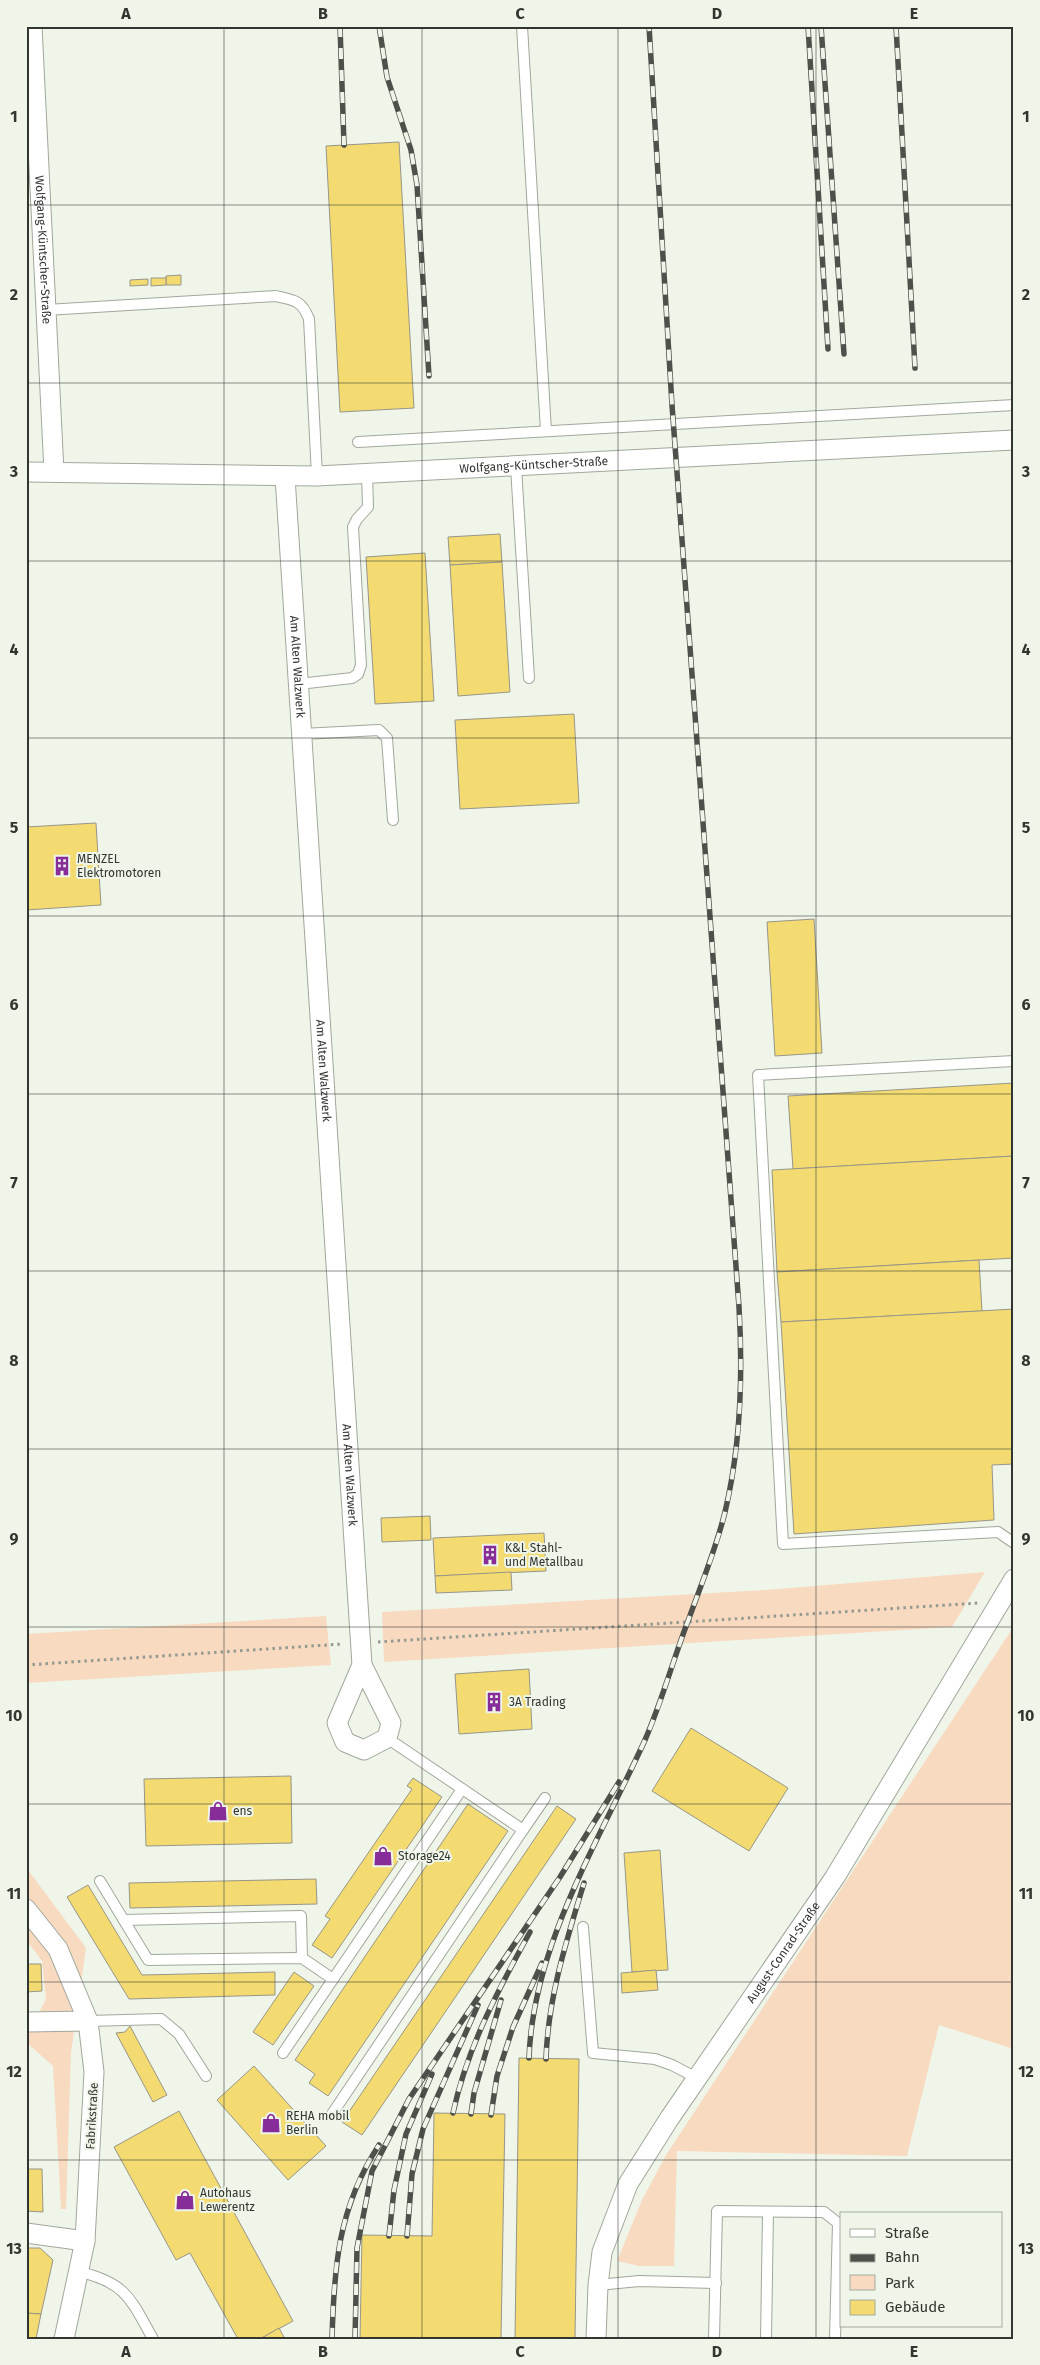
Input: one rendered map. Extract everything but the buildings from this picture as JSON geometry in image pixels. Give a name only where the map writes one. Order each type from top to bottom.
[{"type":"street","name":"Wolfgang-Küntscher-Straße","points":[[32,26],[54,472]]},
{"type":"street","name":"Wolfgang-Küntscher-Straße","points":[[26,472],[317,476],[1014,440]]},
{"type":"street","name":"Am Alten Walzwerk","points":[[285,477],[360,1643],[362,1666],[391,1723],[387,1738],[364,1750],[345,1742],[337,1723],[362,1666]]},
{"type":"street","name":"August-Conrad-Straße","points":[[596,2339],[598,2284],[602,2252],[628,2184],[697,2078],[835,1877],[1014,1578]]},
{"type":"street","name":"Fabrikstraße","points":[[26,1908],[58,1949],[88,2021],[94,2072],[85,2241],[80,2272],[64,2339]]},
{"type":"street","points":[[26,2022],[88,2021]]},
{"type":"street","points":[[26,2233],[85,2241]]},
{"type":"lane","points":[[522,26],[546,431]]},
{"type":"lane","points":[[46,310],[276,296],[293,299],[304,306],[309,319],[317,476]]},
{"type":"lane","points":[[358,442],[1014,405]]},
{"type":"lane","points":[[516,467],[529,678]]},
{"type":"lane","points":[[299,684],[352,678],[358,674],[361,665],[353,527],[357,519],[368,507],[367,474]]},
{"type":"lane","points":[[302,734],[379,730],[387,738],[393,820]]},
{"type":"lane","points":[[1014,1061],[758,1075],[782,1544],[998,1532],[1014,1543]]},
{"type":"lane","points":[[387,1738],[523,1830]]},
{"type":"lane","points":[[283,2053],[462,1789]]},
{"type":"lane","points":[[332,2114],[544,1798]]},
{"type":"lane","points":[[100,1881],[148,1960],[302,1958],[334,1979]]},
{"type":"lane","points":[[124,1920],[301,1916],[302,1958]]},
{"type":"lane","points":[[583,1927],[593,2053],[655,2059],[672,2065],[697,2078]]},
{"type":"lane","points":[[88,2021],[161,2019],[179,2034],[206,2076]]},
{"type":"lane","points":[[714,2339],[718,2211],[824,2212],[838,2223],[835,2339]]},
{"type":"lane","points":[[766,2339],[768,2212]]},
{"type":"lane","points":[[80,2272],[98,2277],[128,2294],[152,2339]]},
{"type":"lane","points":[[598,2284],[639,2281],[716,2283]]},
{"type":"path","points":[[26,1665],[968,1603],[980,1603],[994,1611]]},
{"type":"green space","points":[[985,1572],[952,1627],[384,1662],[382,1612],[766,1590]]},
{"type":"green space","points":[[326,1616],[331,1665],[26,1683],[26,1634]]},
{"type":"green space","points":[[1014,1626],[1014,2049],[939,2025],[907,2156],[677,2151],[674,2266],[639,2266],[617,2261],[642,2200],[666,2155]]},
{"type":"green space","points":[[26,1867],[86,1948],[71,2053],[66,2209],[61,2209],[53,2066],[26,2042],[26,2038],[46,1999],[42,1961],[26,1940]]},
{"type":"railway","points":[[340,26],[344,145]]},
{"type":"railway","points":[[379,26],[387,77],[411,150],[417,185],[429,376]]},
{"type":"railway","points":[[529,2058],[533,2016],[542,1975],[555,1934],[571,1894],[651,1725],[717,1540],[725,1512],[738,1436],[741,1384],[739,1307],[672,405],[649,26]]},
{"type":"railway","points":[[808,26],[828,349]]},
{"type":"railway","points":[[821,26],[844,354]]},
{"type":"railway","points":[[896,26],[915,368]]},
{"type":"railway","points":[[355,2339],[357,2248],[372,2171],[409,2099],[560,1877],[619,1782]]},
{"type":"railway","points":[[546,2059],[547,2036],[554,1992],[584,1883]]},
{"type":"railway","points":[[453,2113],[466,2065],[475,2042],[495,1998],[530,1932]]},
{"type":"railway","points":[[491,2115],[497,2076],[513,2027],[542,1963]]},
{"type":"railway","points":[[471,2114],[474,2093],[501,2000]]},
{"type":"railway","points":[[407,2236],[412,2174],[423,2129],[478,2005]]},
{"type":"railway","points":[[389,2236],[394,2190],[406,2134],[432,2074]]},
{"type":"railway","points":[[332,2339],[334,2287],[341,2238],[355,2192],[365,2168],[379,2145]]},
{"type":"place","name":"MENZEL Elektromotoren","points":[[62,866]]},
{"type":"place","name":"K&L Stahl- und Metallbau","points":[[490,1555]]},
{"type":"place","name":"3A Trading","points":[[494,1702]]},
{"type":"place","name":"ens","points":[[218,1811]]},
{"type":"place","name":"Storage24","points":[[383,1856]]},
{"type":"place","name":"REHA mobil Berlin","points":[[271,2123]]},
{"type":"place","name":"Autohaus Lewerentz","points":[[185,2200]]}]
